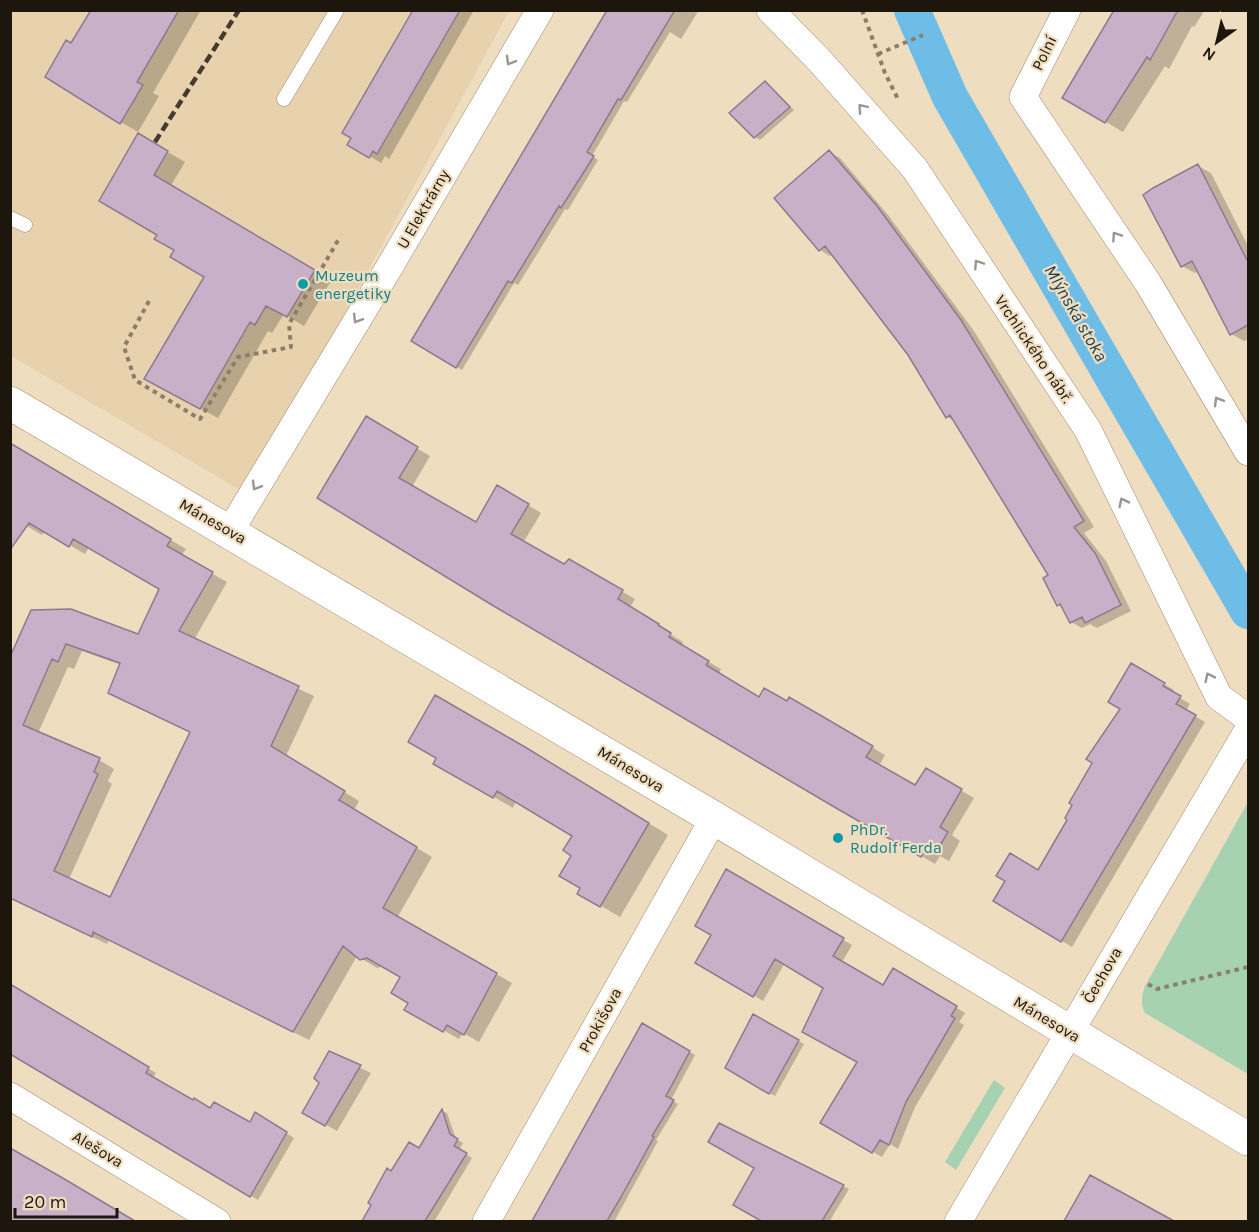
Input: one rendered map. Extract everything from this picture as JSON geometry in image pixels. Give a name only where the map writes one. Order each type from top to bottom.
[{"type":"main road","name":"Mánesova","points":[[10,403],[714,818],[1248,1139]]},
{"type":"street","name":"U Elektrárny","points":[[230,531],[390,266],[540,10]]},
{"type":"street","name":"Vrchlického nábř.","points":[[770,10],[820,61],[915,169],[1088,430],[1219,697],[1248,718]]},
{"type":"street","name":"Polní","points":[[1067,10],[1023,97],[1148,283],[1248,452]]},
{"type":"street","name":"Čechova","points":[[958,1221],[1248,730]]},
{"type":"street","name":"Prokišova","points":[[486,1221],[714,818]]},
{"type":"street","name":"Alešova","points":[[10,1096],[217,1221]]},
{"type":"lane","points":[[284,99],[337,10]]},
{"type":"lane","points":[[10,218],[25,225]]},
{"type":"path","points":[[878,54],[923,35]]},
{"type":"path","points":[[149,301],[124,347],[135,380],[200,419],[238,357],[291,347],[289,324],[340,237]]},
{"type":"path","points":[[1148,984],[1157,989],[1248,967]]},
{"type":"shaded area","points":[[11,11],[509,11],[247,494],[11,356]]},
{"type":"green space","points":[[1248,802],[1248,1074],[1145,1013],[1142,1000],[1145,986]]},
{"type":"green space","points":[[994,1080],[1005,1088],[956,1170],[945,1162]]},
{"type":"building","points":[[91,10],[179,10],[137,82],[143,85],[120,124],[45,77],[66,40],[71,43]]},
{"type":"building","points":[[413,10],[460,10],[377,154],[373,151],[369,158],[347,145],[351,138],[342,133]]},
{"type":"building","points":[[607,10],[675,10],[587,152],[594,156],[561,208],[559,206],[512,283],[508,281],[456,368],[411,341]]},
{"type":"building","points":[[1114,10],[1178,10],[1150,60],[1147,57],[1105,123],[1062,98]]},
{"type":"building","points":[[765,81],[790,107],[754,138],[729,113]]},
{"type":"building","points":[[138,133],[168,151],[154,175],[315,270],[287,317],[266,306],[255,325],[250,322],[200,409],[144,379],[204,277],[170,257],[174,250],[154,239],[157,235],[99,201]]},
{"type":"building","points":[[829,150],[877,206],[961,320],[1084,521],[1074,527],[1095,553],[1121,605],[1085,623],[1082,617],[1070,623],[1060,604],[1057,606],[1043,578],[1048,575],[950,415],[946,418],[908,355],[825,246],[819,251],[774,198]]},
{"type":"building","points":[[1198,164],[1248,262],[1248,325],[1230,335],[1192,261],[1181,267],[1143,195]]},
{"type":"building","points":[[366,416],[418,447],[399,478],[476,522],[497,485],[529,504],[511,534],[564,564],[569,559],[623,590],[618,599],[659,624],[671,633],[669,637],[709,661],[706,665],[759,697],[764,688],[787,701],[789,697],[873,746],[866,757],[915,785],[926,768],[962,789],[940,827],[948,832],[935,854],[926,849],[921,857],[492,605],[317,498]]},
{"type":"building","points":[[10,443],[171,539],[167,546],[213,572],[179,631],[299,686],[271,746],[345,791],[339,800],[417,847],[383,908],[497,973],[464,1035],[447,1025],[443,1032],[404,1010],[408,1003],[391,993],[400,977],[367,958],[360,960],[343,946],[293,1032],[93,932],[92,937],[10,898],[10,657],[31,610],[71,609],[138,634],[159,589],[73,539],[69,547],[29,523],[10,550]],"holes":[[[66,644],[120,663],[108,693],[190,732],[110,897],[54,871],[98,774],[94,772],[100,758],[23,725],[52,659],[58,662]]]},
{"type":"building","points":[[1131,663],[1165,683],[1163,686],[1181,696],[1176,704],[1196,715],[1061,942],[993,901],[1005,881],[996,876],[1010,853],[1038,870],[1067,820],[1065,818],[1072,805],[1069,803],[1092,763],[1086,759],[1120,709],[1108,702]]},
{"type":"building","points":[[435,695],[649,823],[600,907],[577,894],[580,888],[559,876],[571,856],[563,850],[572,836],[497,791],[493,798],[433,764],[436,758],[408,742]]},
{"type":"building","points":[[726,869],[844,938],[833,956],[883,985],[893,968],[957,1006],[951,1016],[955,1018],[906,1102],[889,1145],[880,1140],[872,1153],[820,1123],[857,1062],[802,1032],[823,988],[775,959],[753,997],[695,963],[711,935],[695,926]]},
{"type":"building","points":[[10,984],[149,1067],[146,1073],[193,1100],[194,1098],[210,1108],[214,1102],[250,1122],[255,1112],[287,1132],[250,1197],[10,1054]]},
{"type":"building","points":[[753,1014],[799,1040],[769,1094],[725,1068]]},
{"type":"building","points":[[642,1023],[690,1051],[666,1096],[674,1100],[652,1136],[654,1137],[621,1197],[607,1221],[532,1221]]},
{"type":"building","points":[[329,1051],[361,1065],[325,1126],[302,1113],[319,1083],[314,1078]]},
{"type":"building","points":[[442,1109],[450,1134],[458,1139],[454,1146],[467,1153],[425,1221],[362,1221],[371,1205],[368,1203],[387,1168],[391,1171],[409,1142],[419,1148]]},
{"type":"building","points":[[719,1123],[844,1185],[822,1221],[761,1221],[733,1205],[754,1168],[708,1142]]},
{"type":"building","points":[[10,1148],[61,1177],[135,1221],[10,1221]]},
{"type":"building","points":[[1090,1175],[1174,1221],[1064,1221]]},
{"type":"waterway","name":"Mlýnská stoka","points":[[912,10],[950,97],[1248,611]]},
{"type":"railway","points":[[155,142],[239,10]]},
{"type":"place","name":"Muzeum energetiky","points":[[303,284]]},
{"type":"place","name":"PhDr. Rudolf Ferda","points":[[838,838]]}]
